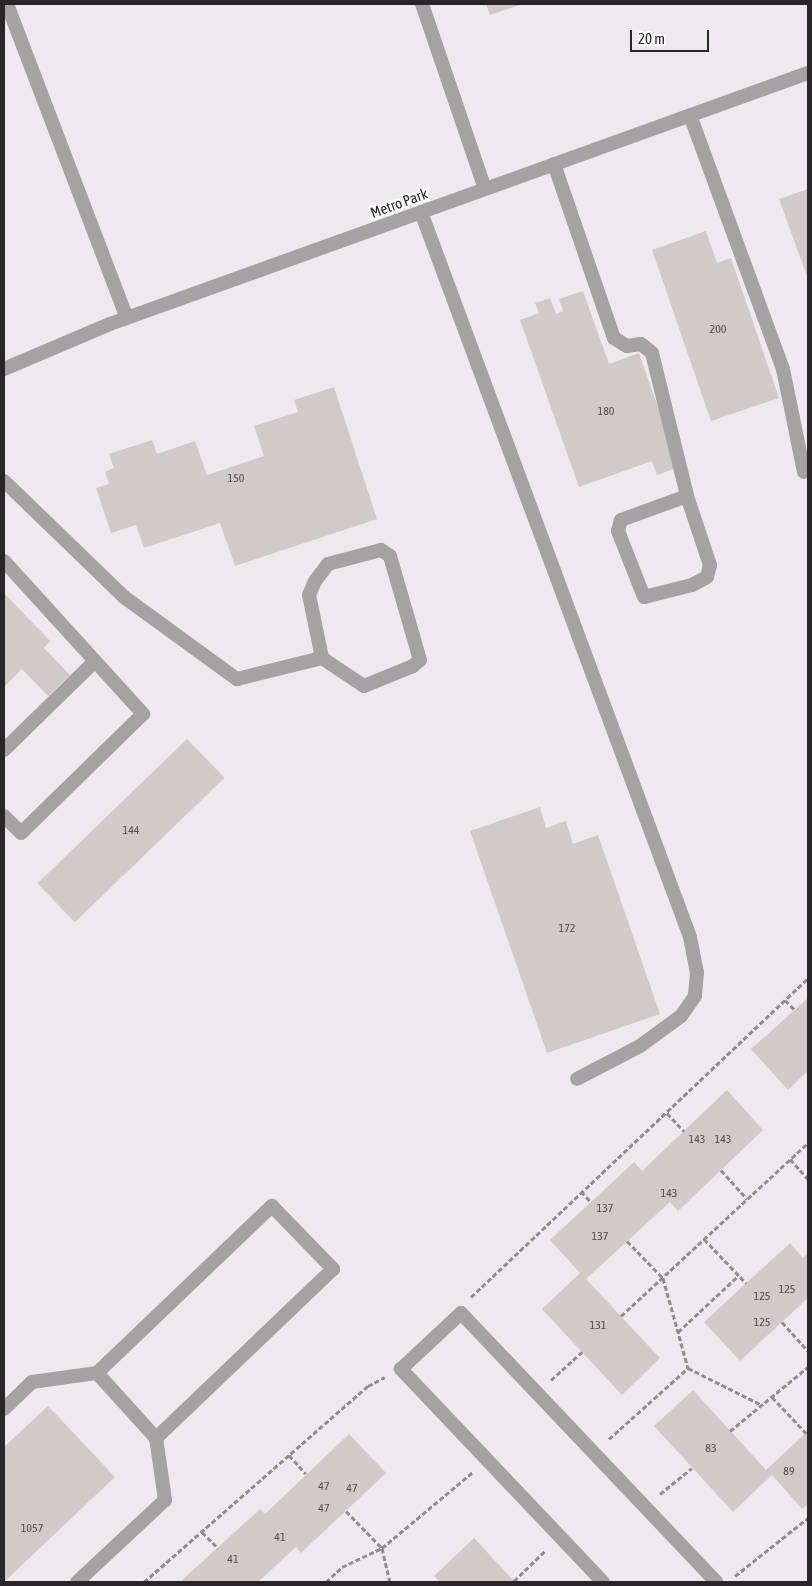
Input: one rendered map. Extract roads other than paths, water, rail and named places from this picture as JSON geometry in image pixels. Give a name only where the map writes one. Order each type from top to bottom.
[{"type":"street","points":[[7,4],[127,318]]},
{"type":"street","points":[[422,4],[485,189]]},
{"type":"street","name":"Metro Park","points":[[4,369],[127,318],[808,72]]},
{"type":"street","points":[[690,115],[782,369],[804,472]]},
{"type":"street","points":[[554,164],[614,338],[627,346],[641,344],[652,353],[687,496],[710,565],[707,578],[644,598],[618,531],[621,520],[687,496]]},
{"type":"street","points":[[421,212],[690,937],[696,972],[695,996],[681,1016],[640,1046],[577,1079]]},
{"type":"street","points":[[4,481],[124,597],[237,680],[322,658],[364,686],[420,660],[390,556],[381,550],[328,564],[315,581],[309,595],[322,658]]},
{"type":"street","points":[[4,561],[143,714],[21,833],[4,816]]},
{"type":"street","points":[[4,750],[95,661]]},
{"type":"street","points":[[4,1409],[32,1382],[96,1373],[272,1206],[333,1269],[156,1438]]},
{"type":"street","points":[[603,1582],[401,1369],[461,1313],[716,1582]]},
{"type":"street","points":[[77,1582],[165,1500],[156,1438],[96,1373]]}]
